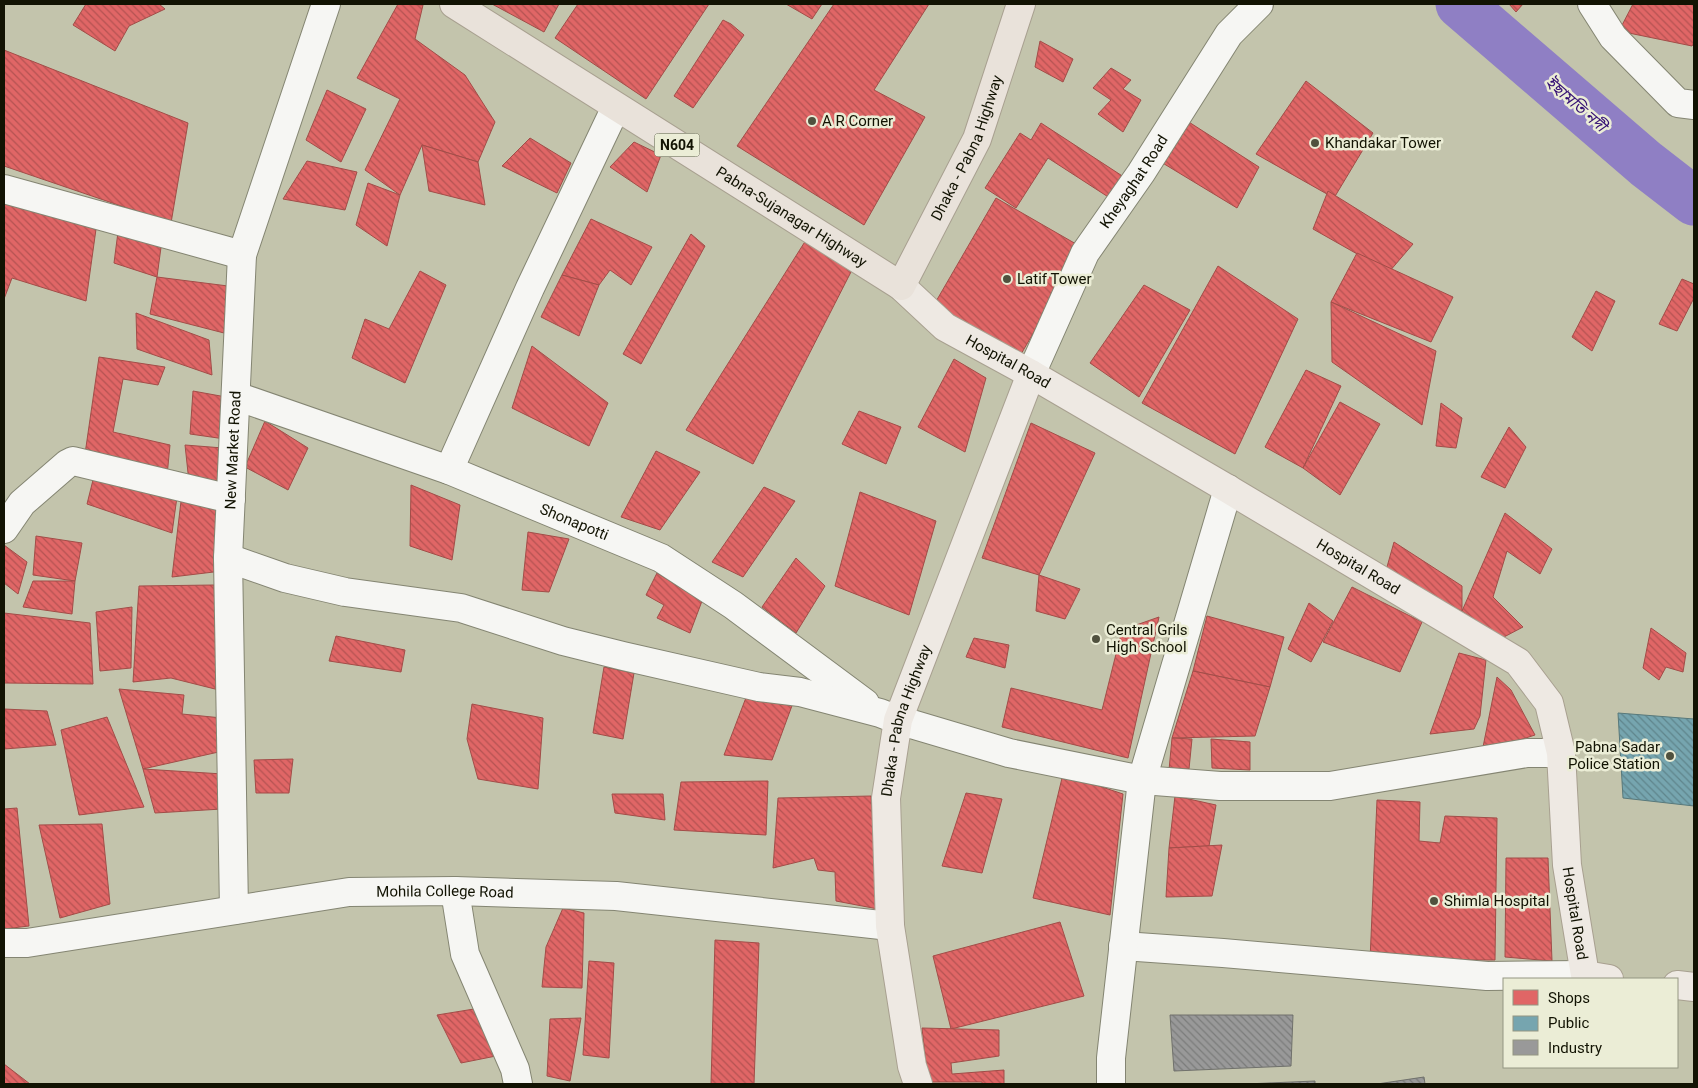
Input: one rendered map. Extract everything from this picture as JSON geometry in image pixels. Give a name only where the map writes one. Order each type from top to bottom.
[{"type":"highway","name":"Pabna-Sujanagar Highway","points":[[454,4],[901,286]]},
{"type":"highway","name":"Dhaka - Pabna Highway","points":[[901,286],[976,139],[1021,4]]},
{"type":"main road","name":"Hospital Road","points":[[901,286],[945,327],[1031,374],[1228,489],[1518,662],[1549,703],[1560,753],[1567,865],[1597,977]]},
{"type":"main road","name":"Dhaka - Pabna Highway","points":[[918,1084],[912,1066],[890,926],[886,798],[889,717],[1031,374]]},
{"type":"main road","points":[[1678,985],[1694,987]]},
{"type":"street","name":"New Market Road","points":[[234,910],[228,558],[242,255],[326,4]]},
{"type":"street","name":"Kheyaghat Road","points":[[1031,374],[1085,253],[1141,173],[1229,34],[1259,4]]},
{"type":"street","points":[[1592,4],[1613,37],[1678,103],[1694,105]]},
{"type":"street","points":[[449,470],[526,298],[616,107]]},
{"type":"street","points":[[4,189],[242,255]]},
{"type":"street","name":"Shonapotti","points":[[236,396],[449,470],[661,558],[733,605],[848,691],[889,717]]},
{"type":"street","points":[[4,529],[22,503],[73,461],[231,499]]},
{"type":"street","points":[[1111,1084],[1111,1058],[1142,780],[1228,489]]},
{"type":"street","points":[[228,558],[285,578],[345,592],[461,608],[563,641],[614,654],[759,686],[800,692],[1009,753],[1142,780],[1220,786],[1330,786],[1528,753],[1560,753]]},
{"type":"street","points":[[455,891],[466,954],[515,1070],[518,1084]]},
{"type":"street","name":"Mohila College Road","points":[[4,942],[27,943],[349,892],[455,891],[616,896],[890,926]]},
{"type":"street","points":[[1123,946],[1487,976],[1597,977]]},
{"type":"building: Shops","points":[[86,4],[159,4],[165,9],[129,26],[115,51],[73,25]]},
{"type":"building: Shops","points":[[398,4],[423,5],[415,39],[465,75],[495,122],[478,162],[422,145],[400,195],[365,170],[400,99],[357,78]]},
{"type":"building: Shops","points":[[492,4],[559,4],[544,32]]},
{"type":"building: Shops","points":[[578,4],[709,4],[646,99],[555,38]]},
{"type":"building: Shops","points":[[786,4],[822,4],[812,19]]},
{"type":"building: Shops","points":[[834,4],[929,4],[874,90],[925,117],[864,225],[737,146]]},
{"type":"building: Shops","points":[[1509,4],[1523,4],[1516,12]]},
{"type":"building: Shops","points":[[1633,4],[1694,4],[1694,43],[1692,46],[1619,31]]},
{"type":"building: Shops","points":[[723,20],[744,35],[693,108],[674,96]]},
{"type":"building: Shops","points":[[1040,41],[1073,59],[1063,82],[1035,67]]},
{"type":"building: Shops","points":[[4,50],[188,123],[171,223],[4,166]]},
{"type":"building: Shops","points":[[1111,68],[1131,80],[1123,89],[1141,100],[1123,132],[1098,114],[1111,100],[1093,88]]},
{"type":"building: Shops","name":"Khandakar Tower","points":[[1306,81],[1373,133],[1334,198],[1256,154]]},
{"type":"building: Shops","points":[[327,90],[366,109],[341,162],[306,140]]},
{"type":"building: Shops","points":[[1181,117],[1259,167],[1237,208],[1156,159]]},
{"type":"building: Shops","points":[[1041,123],[1130,181],[1116,202],[1048,158],[1016,208],[985,188],[1020,133],[1031,140]]},
{"type":"building: Shops","points":[[530,138],[571,163],[557,193],[502,166]]},
{"type":"building: Shops","points":[[634,142],[661,155],[647,192],[610,167]]},
{"type":"building: Shops","points":[[422,145],[478,162],[485,205],[429,191]]},
{"type":"building: Shops","points":[[307,161],[357,172],[345,210],[283,199]]},
{"type":"building: Shops","points":[[368,183],[400,195],[387,246],[356,225]]},
{"type":"building: Shops","points":[[1328,191],[1413,244],[1389,272],[1313,229]]},
{"type":"building: Shops","name":"Latif Tower","points":[[996,198],[1083,248],[1017,361],[931,310]]},
{"type":"building: Shops","points":[[4,202],[97,222],[86,301],[12,278],[4,299]]},
{"type":"building: Shops","points":[[591,219],[652,247],[631,285],[610,270],[599,285],[562,275]]},
{"type":"building: Shops","points":[[118,232],[162,240],[157,277],[114,263]]},
{"type":"building: Shops","points":[[691,234],[705,246],[641,364],[623,354]]},
{"type":"building: Shops","points":[[806,240],[853,268],[753,464],[686,430]]},
{"type":"building: Shops","points":[[1357,253],[1453,297],[1431,342],[1331,302]]},
{"type":"building: Shops","points":[[1218,266],[1298,319],[1235,454],[1142,403]]},
{"type":"building: Shops","points":[[420,271],[446,285],[405,383],[352,358],[365,319],[389,329]]},
{"type":"building: Shops","points":[[562,275],[599,285],[579,336],[541,317]]},
{"type":"building: Shops","points":[[157,277],[228,286],[224,333],[150,314]]},
{"type":"building: Shops","points":[[1682,279],[1694,284],[1694,298],[1677,331],[1659,324]]},
{"type":"building: Shops","points":[[1144,285],[1190,310],[1139,397],[1090,363]]},
{"type":"building: Shops","points":[[1596,291],[1615,301],[1592,351],[1572,337]]},
{"type":"building: Shops","points":[[1331,302],[1436,351],[1422,425],[1332,362]]},
{"type":"building: Shops","points":[[136,313],[209,340],[212,375],[137,349]]},
{"type":"building: Shops","points":[[532,346],[608,403],[589,446],[512,408]]},
{"type":"building: Shops","points":[[99,357],[165,367],[158,385],[123,379],[113,432],[170,445],[167,476],[85,454]]},
{"type":"building: Shops","points":[[954,359],[986,378],[965,452],[918,427]]},
{"type":"building: Shops","points":[[1306,370],[1341,386],[1303,468],[1265,447]]},
{"type":"building: Shops","points":[[193,391],[226,397],[225,439],[190,434]]},
{"type":"building: Shops","points":[[1340,402],[1380,424],[1340,495],[1303,468]]},
{"type":"building: Shops","points":[[1441,403],[1462,418],[1456,448],[1436,446]]},
{"type":"building: Shops","points":[[859,411],[901,427],[886,464],[842,444]]},
{"type":"building: Shops","points":[[265,421],[308,448],[288,490],[245,467]]},
{"type":"building: Shops","points":[[1031,423],[1095,453],[1039,575],[982,558]]},
{"type":"building: Shops","points":[[1509,427],[1526,447],[1505,488],[1481,477]]},
{"type":"building: Shops","points":[[185,445],[223,448],[225,490],[189,482]]},
{"type":"building: Shops","points":[[656,451],[700,472],[660,530],[621,517]]},
{"type":"building: Shops","points":[[94,476],[177,497],[172,533],[87,504]]},
{"type":"building: Shops","points":[[411,485],[460,505],[452,560],[410,546]]},
{"type":"building: Shops","points":[[764,487],[795,501],[743,577],[712,562]]},
{"type":"building: Shops","points":[[860,492],[936,521],[909,615],[835,586]]},
{"type":"building: Shops","points":[[182,493],[220,501],[222,571],[172,577]]},
{"type":"building: Shops","points":[[1505,513],[1552,549],[1540,574],[1507,551],[1493,597],[1523,627],[1502,638],[1462,611]]},
{"type":"building: Shops","points":[[528,532],[569,539],[549,592],[522,590]]},
{"type":"building: Shops","points":[[36,536],[82,543],[75,581],[33,575]]},
{"type":"building: Shops","points":[[1394,542],[1462,586],[1462,611],[1385,574]]},
{"type":"building: Shops","points":[[4,545],[27,562],[18,594],[4,583]]},
{"type":"building: Shops","points":[[796,558],[825,586],[796,633],[762,607]]},
{"type":"building: Shops","points":[[657,573],[702,601],[690,633],[657,618],[664,605],[646,595]]},
{"type":"building: Shops","points":[[1039,575],[1080,589],[1065,619],[1036,611]]},
{"type":"building: Shops","points":[[33,581],[75,581],[72,614],[23,607]]},
{"type":"building: Shops","points":[[214,585],[219,690],[171,678],[133,682],[139,586]]},
{"type":"building: Shops","points":[[1352,587],[1422,622],[1400,672],[1323,642]]},
{"type":"building: Shops","points":[[1309,603],[1333,621],[1311,662],[1288,649]]},
{"type":"building: Shops","points":[[132,607],[131,668],[100,671],[96,612]]},
{"type":"building: Shops","points":[[4,613],[90,623],[93,684],[4,683]]},
{"type":"building: Shops","points":[[1207,616],[1284,637],[1270,687],[1193,671]]},
{"type":"building: Shops","points":[[1159,617],[1128,758],[1002,727],[1011,688],[1102,710],[1122,630]]},
{"type":"building: Shops","points":[[1651,628],[1686,653],[1683,672],[1666,667],[1659,680],[1643,668]]},
{"type":"building: Shops","points":[[336,636],[405,650],[401,672],[329,661]]},
{"type":"building: Shops","points":[[974,638],[1009,645],[1005,668],[966,657]]},
{"type":"building: Shops","points":[[1459,653],[1486,660],[1480,716],[1474,729],[1430,734]]},
{"type":"building: Shops","points":[[604,667],[634,673],[623,739],[593,733]]},
{"type":"building: Shops","points":[[1193,671],[1270,687],[1255,736],[1172,738]]},
{"type":"building: Shops","points":[[1497,677],[1511,690],[1535,735],[1482,752]]},
{"type":"building: Shops","points":[[119,689],[184,695],[182,714],[222,718],[223,751],[143,769]]},
{"type":"building: Shops","points":[[747,695],[793,703],[772,760],[724,755]]},
{"type":"building: Shops","points":[[472,704],[543,718],[538,789],[478,779],[467,739]]},
{"type":"building: Shops","points":[[4,709],[47,711],[56,745],[4,749]]},
{"type":"building: Shops","points":[[107,717],[144,807],[79,815],[61,730]]},
{"type":"building: Shops","points":[[1172,738],[1192,739],[1189,769],[1169,770]]},
{"type":"building: Shops","points":[[1211,739],[1250,742],[1250,770],[1212,768]]},
{"type":"building: Shops","points":[[293,759],[289,793],[256,793],[254,760]]},
{"type":"building: Shops","points":[[143,769],[223,774],[222,809],[155,813]]},
{"type":"building: Shops","points":[[1063,774],[1123,794],[1110,915],[1033,898]]},
{"type":"building: Shops","points":[[768,781],[766,835],[674,830],[681,782]]},
{"type":"building: Shops","points":[[966,793],[1002,799],[982,873],[942,866]]},
{"type":"building: Shops","points":[[612,794],[663,794],[665,820],[615,813]]},
{"type":"building: Shops","points":[[871,796],[878,909],[836,901],[835,872],[818,870],[814,858],[773,868],[778,798]]},
{"type":"building: Shops","points":[[1175,796],[1216,805],[1209,846],[1169,848]]},
{"type":"building: Shops","name":"Shimla Hospital","points":[[1377,800],[1420,802],[1419,841],[1440,843],[1445,816],[1497,818],[1495,960],[1370,960]]},
{"type":"building: Shops","points":[[17,808],[29,926],[4,929],[4,809]]},
{"type":"building: Shops","points":[[102,824],[110,904],[60,918],[39,825]]},
{"type":"building: Shops","points":[[1222,845],[1212,896],[1166,897],[1169,848]]},
{"type":"building: Shops","points":[[1506,858],[1548,858],[1552,961],[1505,957]]},
{"type":"building: Shops","points":[[563,908],[584,913],[582,988],[542,987],[546,947]]},
{"type":"building: Shops","points":[[1060,922],[1084,996],[951,1029],[933,956]]},
{"type":"building: Shops","points":[[715,940],[759,943],[754,1084],[711,1084]]},
{"type":"building: Shops","points":[[589,961],[614,963],[609,1058],[583,1055]]},
{"type":"building: Shops","points":[[474,1009],[506,1054],[461,1063],[437,1015]]},
{"type":"building: Shops","points":[[581,1018],[570,1081],[547,1076],[550,1019]]},
{"type":"building: Shops","points":[[922,1028],[999,1030],[999,1056],[951,1063],[952,1074],[1004,1070],[1004,1084],[928,1082]]},
{"type":"building: Shops","points":[[4,1064],[30,1084],[4,1084]]},
{"type":"building: Public","points":[[1618,713],[1694,719],[1694,806],[1623,798]]},
{"type":"building: Industry","points":[[1170,1015],[1293,1015],[1291,1066],[1174,1071]]},
{"type":"building: Industry","points":[[1424,1077],[1425,1084],[1377,1084]]},
{"type":"building: Industry","points":[[1315,1081],[1315,1084],[1246,1084]]},
{"type":"waterway","name":"ইছামতি নদী","points":[[1460,4],[1646,164],[1694,201]]},
{"type":"place","name":"A R Corner","points":[[812,121]]},
{"type":"place","name":"Khandakar Tower","points":[[1315,143]]},
{"type":"place","name":"Latif Tower","points":[[1007,279]]},
{"type":"place","name":"Central Grils High School","points":[[1096,639]]},
{"type":"place","name":"Pabna Sadar Police Station","points":[[1670,756]]},
{"type":"place","name":"Shimla Hospital","points":[[1434,901]]}]
